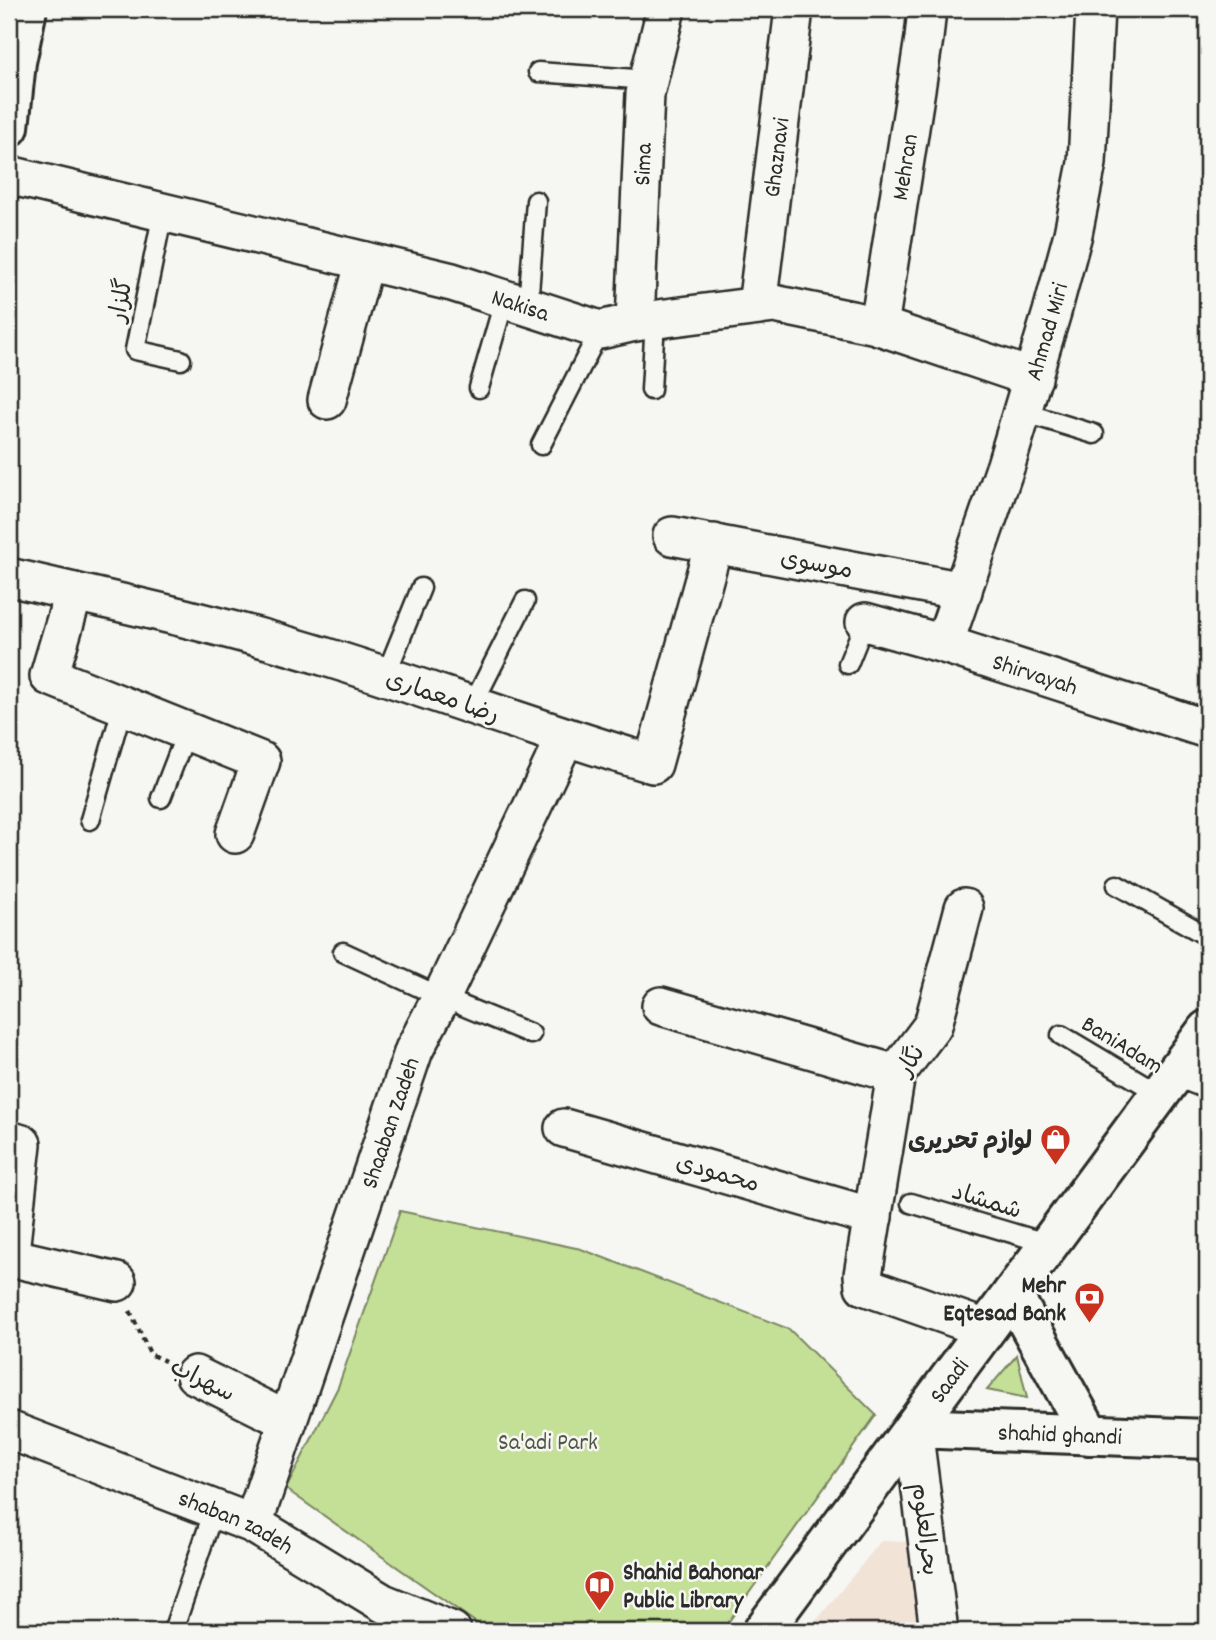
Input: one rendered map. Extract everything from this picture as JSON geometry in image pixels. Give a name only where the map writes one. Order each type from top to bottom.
[{"type":"main road","points":[[9,127],[12,61],[27,9]]},
{"type":"main road","name":"Saadi","points":[[763,1631],[1049,1244],[1182,1080],[1207,1030]]},
{"type":"main road","points":[[1012,1294],[1090,1434]]},
{"type":"main road","name":"shahid ghandi","points":[[914,1428],[1207,1439]]},
{"type":"street","name":"Sima","points":[[645,321],[645,94],[666,9]]},
{"type":"street","name":"Ghaznavi","points":[[757,306],[794,9]]},
{"type":"street","name":"Mehran","points":[[879,326],[924,38],[926,9]]},
{"type":"street","name":"Ahmad Miri","points":[[944,644],[1033,378],[1073,234],[1087,163],[1095,9]]},
{"type":"street","name":"Nakisa","points":[[9,175],[452,282],[600,330],[645,321],[774,304],[879,326],[1033,378]]},
{"type":"street","points":[[327,400],[365,261]]},
{"type":"street","name":"موسوی","points":[[672,536],[962,591]]},
{"type":"street","name":"رضا معماری","points":[[9,577],[290,647],[565,738],[653,764],[714,543]]},
{"type":"street","points":[[74,593],[49,676],[261,761],[235,834]]},
{"type":"street","name":"Shirvayah","points":[[865,622],[944,644],[1207,729]]},
{"type":"street","name":"Shaaban Zadeh","points":[[253,1524],[414,1050],[565,738]]},
{"type":"street","name":"نگار","points":[[964,908],[933,1025],[896,1074],[863,1275],[864,1286],[986,1329]]},
{"type":"street","points":[[661,1006],[896,1074]]},
{"type":"street","name":"محمودی","points":[[564,1128],[873,1216]]},
{"type":"street","points":[[9,1140],[22,1144],[9,1259],[117,1282]]},
{"type":"street","name":"سهراب","points":[[195,1375],[288,1421]]},
{"type":"street","name":"بحرالعلوم","points":[[914,1428],[939,1631]]},
{"type":"street","name":"shaban zadeh","points":[[9,1430],[253,1524],[383,1602],[451,1631]]},
{"type":"lane","points":[[538,72],[649,80]]},
{"type":"lane","points":[[479,388],[516,302],[536,201]]},
{"type":"lane","name":"گلزار","points":[[163,212],[135,350],[181,360]]},
{"type":"lane","points":[[645,321],[651,390]]},
{"type":"lane","points":[[541,445],[600,330]]},
{"type":"lane","points":[[1022,412],[1094,434]]},
{"type":"lane","points":[[385,677],[421,588]]},
{"type":"lane","points":[[472,706],[525,601]]},
{"type":"lane","points":[[848,664],[865,622]]},
{"type":"lane","points":[[90,820],[123,705]]},
{"type":"lane","points":[[161,798],[187,731]]},
{"type":"lane","points":[[1117,885],[1207,936]]},
{"type":"lane","points":[[343,952],[531,1034]]},
{"type":"lane","name":"BaniAdam","points":[[1061,1035],[1182,1080]]},
{"type":"lane","name":"شمشاد","points":[[911,1203],[1049,1244]]},
{"type":"lane","points":[[173,1631],[214,1510]]},
{"type":"path","name":"سهراب","points":[[117,1282],[150,1354],[195,1375]]},
{"type":"shaded area","points":[[881,1541],[912,1542],[926,1631],[808,1631]]},
{"type":"green space","name":"Sa'adi Park","points":[[400,1211],[581,1249],[789,1329],[876,1415],[722,1631],[488,1631],[286,1489],[338,1387]]},
{"type":"green space","points":[[1017,1355],[1027,1398],[987,1390]]},
{"type":"place","name":"لوازم تحریری","points":[[1055,1167]]},
{"type":"place","name":"Mehr Eqtesad Bank","points":[[1089,1325]]},
{"type":"place","name":"Shahid Bahonar Public Library","points":[[600,1612]]}]
